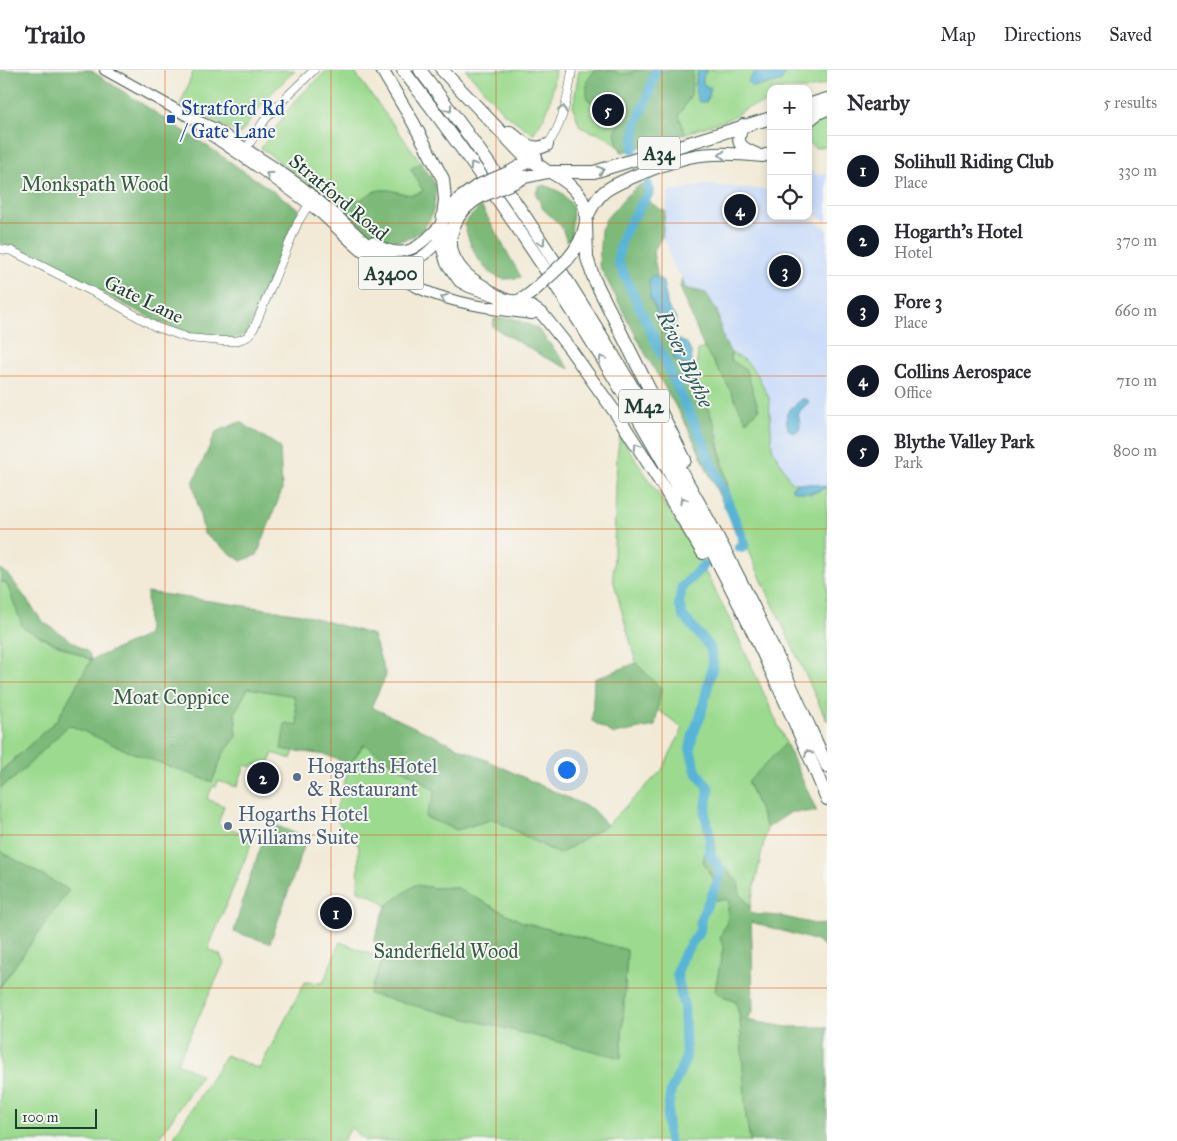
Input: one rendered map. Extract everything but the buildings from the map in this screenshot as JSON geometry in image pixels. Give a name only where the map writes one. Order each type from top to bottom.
[{"type":"highway","points":[[382,70],[413,122],[443,179],[445,193],[440,239],[447,263],[455,276],[469,286],[516,301],[538,311],[548,321],[570,349],[632,438],[762,652]]},
{"type":"highway","name":"M42","points":[[403,70],[448,128],[583,328],[664,465],[762,652],[827,798]]},
{"type":"highway","name":"M42","points":[[420,70],[489,163],[551,254],[590,314],[673,455],[742,584],[827,766]]},
{"type":"highway","points":[[442,70],[521,153],[571,186],[580,196],[586,220],[587,258],[594,279],[787,659],[811,730]]},
{"type":"highway","points":[[812,104],[827,99]]},
{"type":"highway","points":[[812,117],[827,110]]},
{"type":"highway","points":[[484,112],[532,148],[541,148],[547,145]]},
{"type":"highway","name":"A34","points":[[513,177],[550,173],[594,172],[767,119]]},
{"type":"highway","name":"A34","points":[[743,126],[738,137],[740,144],[743,148],[764,154]]},
{"type":"highway","points":[[442,223],[459,199],[513,177],[547,145]]},
{"type":"highway","name":"A34","points":[[516,301],[542,283],[567,260],[580,241],[586,220],[597,199],[607,190],[689,157],[764,154]]},
{"type":"highway","points":[[480,191],[456,220],[452,241],[457,263],[466,274],[495,295]]},
{"type":"highway","points":[[492,308],[523,311],[548,321]]},
{"type":"main road","name":"Stratford Road","points":[[105,70],[193,119],[214,128],[243,152],[274,167],[311,200],[358,248],[385,270],[404,282],[451,301],[492,308],[516,301]]},
{"type":"main road","name":"Stratford Road","points":[[311,200],[342,220],[379,255],[387,260],[396,262],[412,262],[420,258],[431,250],[456,220]]},
{"type":"main road","points":[[342,220],[382,248],[396,252],[406,252],[417,248],[442,223]]},
{"type":"street","points":[[243,152],[264,121],[314,70]]},
{"type":"street","points":[[547,145],[556,130],[564,106],[572,70]]},
{"type":"street","name":"Gate Lane","points":[[0,249],[12,251],[103,297],[156,327],[188,338],[236,341],[247,337],[254,328],[298,222],[311,200]]},
{"type":"shaded area","points":[[812,172],[816,175],[827,174],[827,222],[812,213]]},
{"type":"shaded area","points":[[705,185],[767,190],[767,220],[812,219],[827,229],[827,487],[791,482],[772,448],[769,398],[757,374],[745,360],[731,353],[724,341],[717,311],[685,288],[680,274],[677,274],[670,258],[668,246],[662,237],[669,191]]},
{"type":"green space","name":"Monkspath Wood","points":[[0,70],[90,70],[210,148],[299,209],[261,303],[245,335],[228,339],[190,335],[157,321],[21,251],[0,243]]},
{"type":"green space","points":[[194,70],[295,70],[267,98],[240,134],[180,105]]},
{"type":"green space","points":[[327,70],[353,70],[421,162],[411,169],[424,191],[413,195],[379,190],[359,200],[340,206],[261,148],[294,102]]},
{"type":"green space","points":[[466,70],[555,70],[547,111],[533,134],[504,113]]},
{"type":"green space","points":[[579,70],[827,70],[827,84],[812,88],[812,85],[767,85],[767,102],[747,108],[729,119],[622,152],[609,138],[580,127],[573,107]]},
{"type":"green space","points":[[595,70],[611,70],[621,74],[632,73],[635,70],[693,70],[691,95],[679,115],[685,134],[622,152],[617,143],[615,130],[625,118],[629,105],[626,103],[602,106],[587,99],[587,80]]},
{"type":"green space","points":[[827,116],[827,146],[816,148],[812,146],[812,125]]},
{"type":"green space","points":[[421,162],[435,185],[434,207],[425,226],[410,238],[390,240],[379,237],[363,227],[340,206],[359,200],[379,190],[407,194],[417,194],[423,191],[411,169]]},
{"type":"green space","points":[[641,184],[649,201],[665,211],[662,237],[653,252],[658,279],[653,275],[649,279],[650,298],[656,309],[657,321],[673,350],[674,359],[690,367],[715,425],[732,510],[726,510],[687,426],[645,353],[599,265],[601,230],[606,219],[625,197]]},
{"type":"green space","points":[[545,185],[562,193],[573,207],[571,238],[567,241],[561,226],[543,209],[536,194],[538,187]]},
{"type":"green space","points":[[481,206],[521,277],[505,279],[497,277],[489,272],[477,257],[464,223]]},
{"type":"green space","points":[[682,278],[685,288],[706,293],[717,311],[724,341],[731,353],[731,360],[746,370],[759,410],[746,421],[724,378],[704,348],[680,287]]},
{"type":"green space","points":[[512,318],[537,328],[570,369],[544,357],[493,327],[494,319]]},
{"type":"green space","points":[[704,348],[724,378],[731,360],[731,353],[745,360],[757,374],[769,398],[772,448],[791,482],[798,483],[792,487],[811,494],[827,487],[827,721],[758,572],[734,515],[715,425],[690,367],[697,363],[698,350]]},
{"type":"green space","points":[[240,422],[280,447],[282,490],[257,555],[241,561],[204,534],[193,483],[216,432]]},
{"type":"green space","points":[[620,436],[672,515],[713,586],[786,743],[748,783],[767,828],[750,907],[740,894],[738,882],[715,858],[703,861],[714,881],[715,900],[729,899],[727,922],[720,937],[723,948],[715,991],[720,996],[736,1002],[740,1019],[750,1141],[365,1141],[351,1128],[343,1141],[171,1141],[226,1055],[259,1069],[305,982],[323,983],[340,942],[383,959],[369,994],[621,1057],[627,950],[522,922],[455,887],[435,888],[415,885],[386,906],[373,896],[358,891],[359,846],[347,834],[334,816],[350,764],[364,744],[436,791],[425,817],[457,830],[493,819],[559,854],[607,825],[662,770],[683,728],[657,709],[661,688],[636,663],[613,579],[617,456]]},
{"type":"green space","points":[[0,569],[8,574],[42,621],[89,653],[91,660],[23,628],[7,584],[0,581]]},
{"type":"green space","points":[[0,581],[7,584],[11,594],[42,638],[91,660],[57,720],[0,772]]},
{"type":"green space","name":"Moat Coppice","points":[[147,592],[301,614],[373,635],[386,676],[371,707],[592,809],[607,825],[559,854],[493,819],[457,830],[425,817],[436,791],[364,744],[350,764],[326,755],[281,749],[285,723],[298,725],[294,696],[248,688],[235,712],[237,736],[223,754],[212,782],[130,752],[69,725],[17,776],[0,788],[0,772],[57,720],[91,660],[148,635]]},
{"type":"green space","points":[[636,663],[661,688],[655,726],[614,734],[592,721],[594,679]]},
{"type":"green space","points":[[248,688],[294,696],[298,725],[282,749],[294,751],[291,759],[273,753],[267,769],[256,764],[251,767],[245,765],[237,787],[218,781],[216,787],[213,786],[207,799],[224,806],[218,824],[254,837],[208,949],[220,955],[224,963],[177,1063],[201,1075],[157,1141],[0,1141],[0,987],[68,890],[0,851],[0,788],[17,776],[68,725],[212,782],[223,754],[237,736],[235,712]]},
{"type":"green space","points":[[786,743],[817,812],[791,812],[767,828],[748,782]]},
{"type":"green space","points":[[270,823],[307,838],[270,943],[234,932],[249,879]]},
{"type":"green space","points":[[715,839],[715,858],[738,882],[740,894],[750,907],[751,914],[780,916],[819,925],[827,924],[827,947],[814,940],[751,922],[753,1012],[746,1020],[786,1027],[827,1027],[827,1141],[750,1141],[746,1117],[740,1019],[736,1002],[720,996],[715,991],[723,948],[720,937],[727,922],[729,900],[715,900],[714,881],[703,861],[706,842]]},
{"type":"green space","points":[[0,851],[69,890],[0,987]]},
{"type":"green space","name":"Sanderfield Wood","points":[[415,885],[435,888],[455,887],[522,922],[627,950],[621,1058],[369,994],[383,960],[374,940],[386,906]]},
{"type":"water","points":[[699,70],[707,70],[703,77],[703,84],[711,88],[706,102],[699,102],[695,90],[695,82]]},
{"type":"water","points":[[757,70],[782,70],[785,73],[781,82],[751,86],[748,81]]},
{"type":"water","points":[[653,275],[663,281],[668,307],[676,318],[673,332],[676,339],[687,343],[692,354],[690,367],[674,359],[673,350],[657,321],[656,309],[650,298],[649,279]]},
{"type":"water","points":[[802,399],[809,401],[799,413],[799,430],[793,433],[788,429],[787,414]]},
{"type":"water","points":[[798,483],[816,484],[826,487],[809,493],[792,490],[792,487]]},
{"type":"waterway","name":"River Blythe","points":[[633,149],[636,124],[656,70]]},
{"type":"waterway","name":"River Blythe","points":[[648,185],[649,193],[624,234],[618,262],[702,440],[745,544],[742,548],[739,547]]},
{"type":"waterway","name":"River Blythe","points":[[669,1141],[667,1118],[671,1091],[686,1058],[684,1007],[677,974],[681,959],[700,931],[701,918],[719,879],[720,869],[709,852],[710,836],[705,814],[709,789],[696,771],[690,749],[693,734],[701,715],[713,664],[710,647],[683,616],[679,604],[682,587],[704,565]]},
{"type":"place","name":"Blythe Valley Park","points":[[608,110]]},
{"type":"place","name":"Stratford Rd / Gate Lane","points":[[171,119]]},
{"type":"place","name":"Collins Aerospace","points":[[740,210]]},
{"type":"place","name":"Fore 3","points":[[785,271]]},
{"type":"place","name":"Hogarths Hotel & Restaurant","points":[[297,777]]},
{"type":"place","name":"Hogarth's Hotel","points":[[263,778]]},
{"type":"place","name":"Hogarths Hotel Williams Suite","points":[[228,826]]},
{"type":"place","name":"Solihull Riding Club","points":[[336,913]]}]
